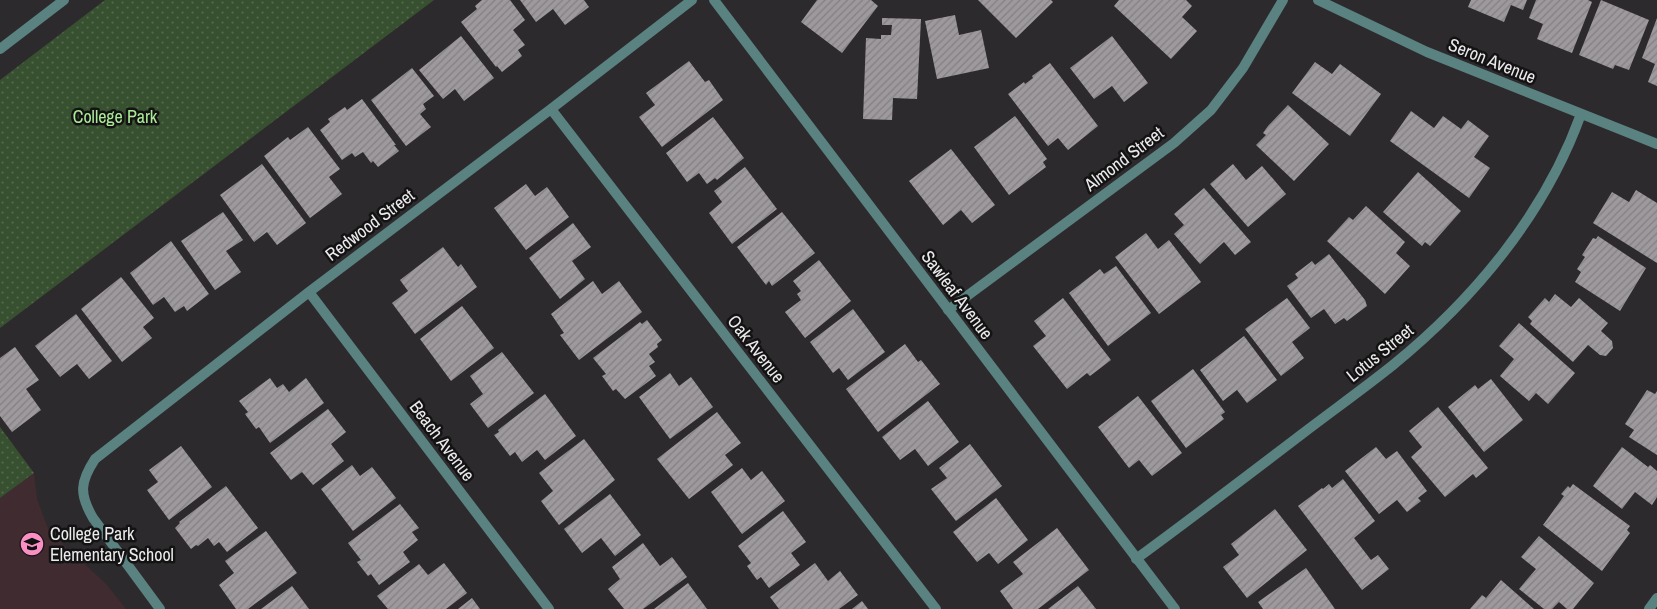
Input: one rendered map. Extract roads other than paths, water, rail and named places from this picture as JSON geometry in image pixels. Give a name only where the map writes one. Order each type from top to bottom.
[{"type":"street","points":[[0,49],[64,0]]},
{"type":"street","name":"Redwood Street","points":[[160,609],[93,518],[85,504],[82,488],[86,472],[95,459],[309,292],[692,0]]},
{"type":"street","name":"Sawleaf Avenue","points":[[714,0],[1175,609]]},
{"type":"street","name":"Almond Street","points":[[948,310],[1174,143],[1211,110],[1243,68],[1283,0]]},
{"type":"street","name":"Seron Avenue","points":[[1318,0],[1427,52],[1657,144]]},
{"type":"street","name":"Oak Avenue","points":[[551,109],[936,609]]},
{"type":"street","name":"Lotus Street","points":[[1136,559],[1392,366],[1438,326],[1481,278],[1536,208],[1570,146],[1581,114]]},
{"type":"street","name":"Beach Avenue","points":[[309,292],[549,609]]},
{"type":"street","points":[[1649,609],[1657,598]]},
{"type":"place","name":"College Park Elementary School","points":[[32,544]]},
{"type":"park label","name":"College Park","points":[[115,117]]}]
